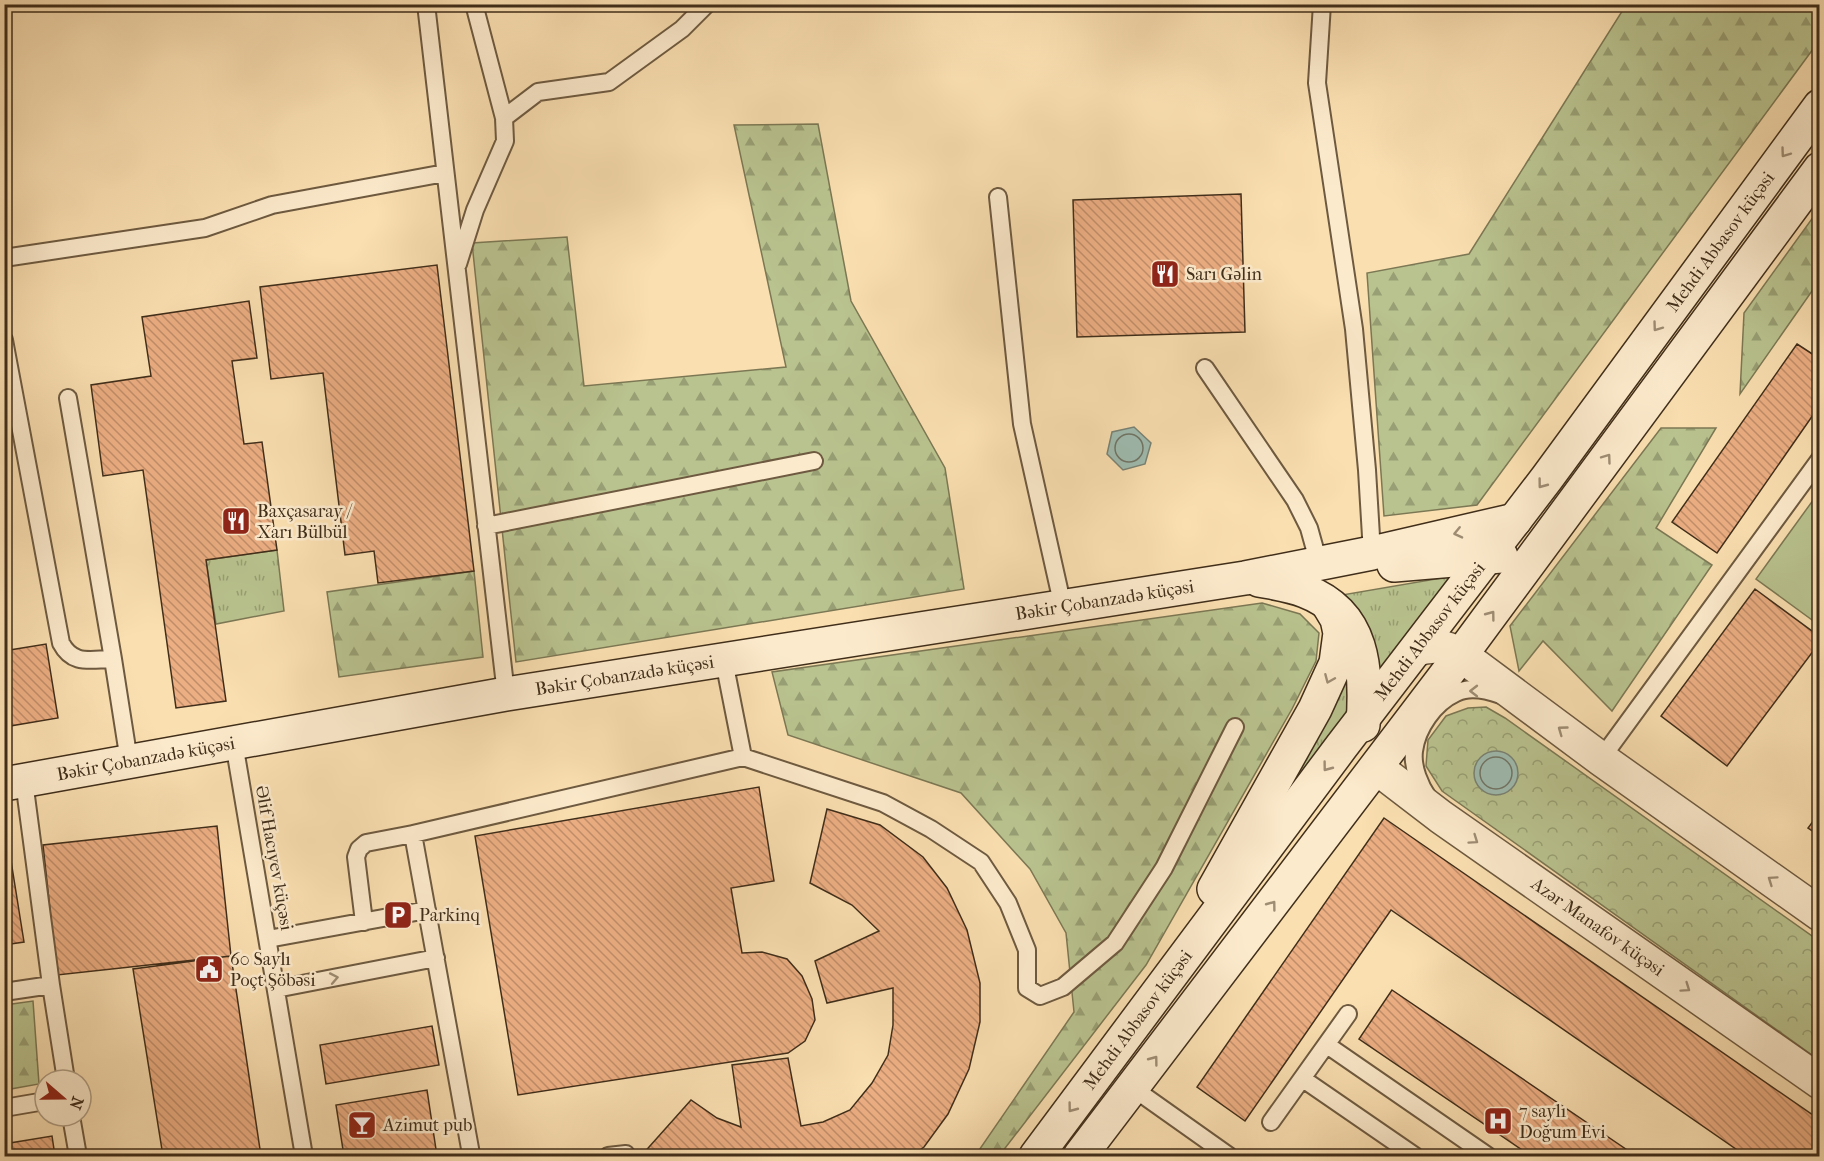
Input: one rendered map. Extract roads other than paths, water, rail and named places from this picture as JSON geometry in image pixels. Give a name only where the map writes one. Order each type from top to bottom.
[{"type":"street","name":"Mehdi Abbasov küçəsi","points":[[1036,1156],[1515,520],[1820,106]]},
{"type":"street","name":"Mehdi Abbasov küçəsi","points":[[1080,1156],[1377,768],[1820,169]]},
{"type":"street","points":[[1245,578],[1372,553],[1515,520]]},
{"type":"street","points":[[1245,578],[1536,554]]},
{"type":"street","points":[[1245,578],[1305,591],[1329,604],[1352,629],[1359,644],[1365,684],[1364,748],[1369,760],[1377,768]]},
{"type":"street","name":"Bəkir Çobanzadə küçəsi","points":[[14,782],[506,694],[1245,578]]},
{"type":"street","points":[[1148,1007],[1327,685],[1336,663],[1340,633],[1329,604]]},
{"type":"street","points":[[1417,649],[1433,645],[1445,647],[1461,655],[1601,759],[1820,914]]},
{"type":"street","name":"Azər Manafov küçəsi","points":[[1377,768],[1441,817],[1820,1082]]},
{"type":"lane","points":[[426,4],[506,694]]},
{"type":"lane","points":[[456,271],[475,210],[505,141],[504,118],[474,4]]},
{"type":"lane","points":[[504,118],[538,92],[609,82],[682,29],[707,4]]},
{"type":"lane","points":[[1322,4],[1317,82],[1354,329],[1372,553]]},
{"type":"lane","points":[[4,258],[205,228],[272,205],[445,173]]},
{"type":"lane","points":[[998,197],[1022,424],[1062,607]]},
{"type":"lane","points":[[4,340],[61,643],[67,654],[78,659],[113,658]]},
{"type":"lane","points":[[1206,368],[1295,500],[1309,528],[1319,564]]},
{"type":"lane","points":[[68,398],[129,761]]},
{"type":"lane","points":[[1601,759],[1820,459]]},
{"type":"lane","points":[[486,526],[814,461]]},
{"type":"lane","points":[[724,661],[743,757]]},
{"type":"lane","points":[[1441,817],[1423,789],[1414,753],[1418,735],[1429,715],[1457,692],[1476,689],[1496,693],[1530,706]]},
{"type":"lane","points":[[364,922],[356,857],[359,849],[366,843],[743,757],[883,803],[931,829],[981,862],[1008,903],[1027,950],[1028,988],[1040,996],[1063,987],[1115,943],[1164,868],[1235,727]]},
{"type":"lane","name":"Əlif Hacıyev küçəsi","points":[[234,743],[304,1156]]},
{"type":"lane","points":[[14,782],[64,1068]]},
{"type":"lane","points":[[413,834],[471,1154],[474,1156]]},
{"type":"lane","points":[[268,939],[427,910]]},
{"type":"lane","points":[[276,989],[436,958]]},
{"type":"lane","points":[[4,992],[51,985]]},
{"type":"lane","points":[[1271,1122],[1348,1014]]},
{"type":"lane","points":[[1327,1045],[1488,1156]]},
{"type":"lane","points":[[1303,1079],[1415,1156]]},
{"type":"lane","points":[[1132,1088],[1229,1156]]},
{"type":"lane","points":[[4,1108],[33,1103]]},
{"type":"lane","points":[[73,1128],[78,1156]]},
{"type":"lane","points":[[608,1156],[626,1154]]},
{"type":"water","points":[[1134,427],[1151,443],[1145,464],[1123,470],[1107,454],[1112,432]]},
{"type":"water","points":[[1496,751],[1512,757],[1518,773],[1512,789],[1496,795],[1480,789],[1474,773],[1480,757]]},
{"type":"place","name":"Sarı Gəlin","points":[[1165,274]]},
{"type":"place","name":"Baxçasaray / Xarı Bülbül","points":[[236,521]]},
{"type":"place","name":"Parkinq","points":[[398,915]]},
{"type":"place","name":"60 Saylı Poçt Şöbəsi","points":[[209,969]]},
{"type":"place","name":"7 saylı Doğum Evi","points":[[1498,1121]]},
{"type":"place","name":"Azimut pub","points":[[362,1125]]}]
